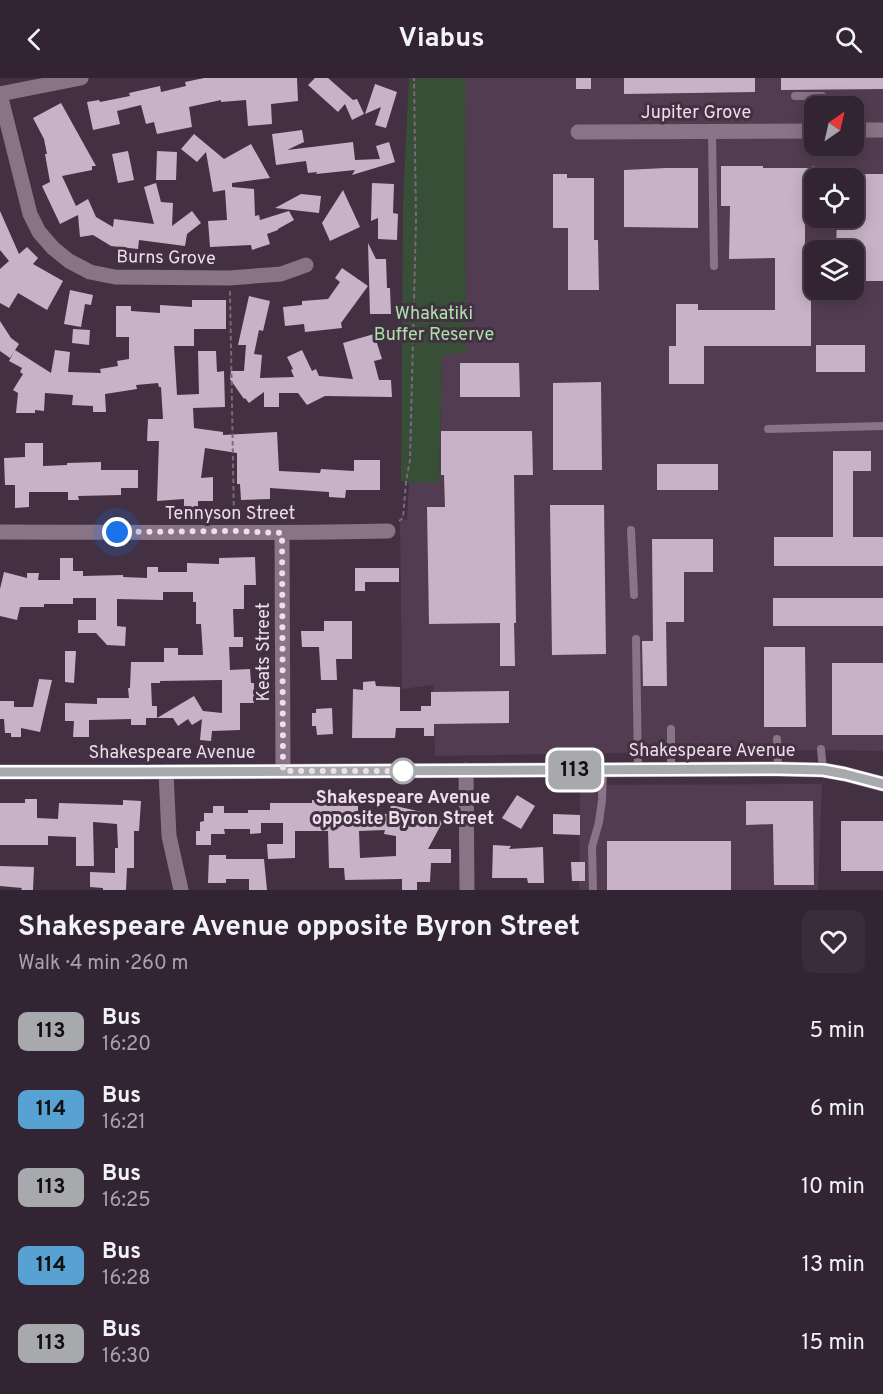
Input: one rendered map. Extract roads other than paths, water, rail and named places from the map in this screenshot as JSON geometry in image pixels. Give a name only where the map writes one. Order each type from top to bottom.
[{"type":"street","points":[[0,94],[81,78]]},
{"type":"street","name":"Burns Grove","points":[[0,94],[30,214],[39,232],[69,261],[90,272],[115,277],[229,278],[281,274],[306,265]]},
{"type":"street","name":"Jupiter Grove","points":[[578,132],[804,130]]},
{"type":"street","points":[[864,130],[883,130]]},
{"type":"street","name":"Tennyson Street","points":[[0,532],[388,531]]},
{"type":"street","name":"Keats Street","points":[[282,533],[283,771]]},
{"type":"street","name":"Shakespeare Avenue","points":[[0,772],[778,769],[823,770],[883,784]]},
{"type":"street","points":[[466,771],[467,890]]},
{"type":"street","points":[[166,772],[169,836],[181,890]]},
{"type":"lane","points":[[795,96],[804,96]]},
{"type":"lane","points":[[712,131],[714,266]]},
{"type":"lane","points":[[768,429],[883,426]]},
{"type":"lane","points":[[631,530],[634,595]]},
{"type":"lane","points":[[636,639],[638,770]]},
{"type":"lane","points":[[670,729],[671,769]]},
{"type":"lane","points":[[777,739],[778,769]]},
{"type":"lane","points":[[821,749],[823,770]]},
{"type":"lane","points":[[593,890],[592,847],[599,822],[603,770]]},
{"type":"place","name":"Shakespeare Avenue opposite Byron Street","points":[[403,771]]},
{"type":"park label","name":"Whakatiki Buffer Reserve","points":[[434,323]]}]
